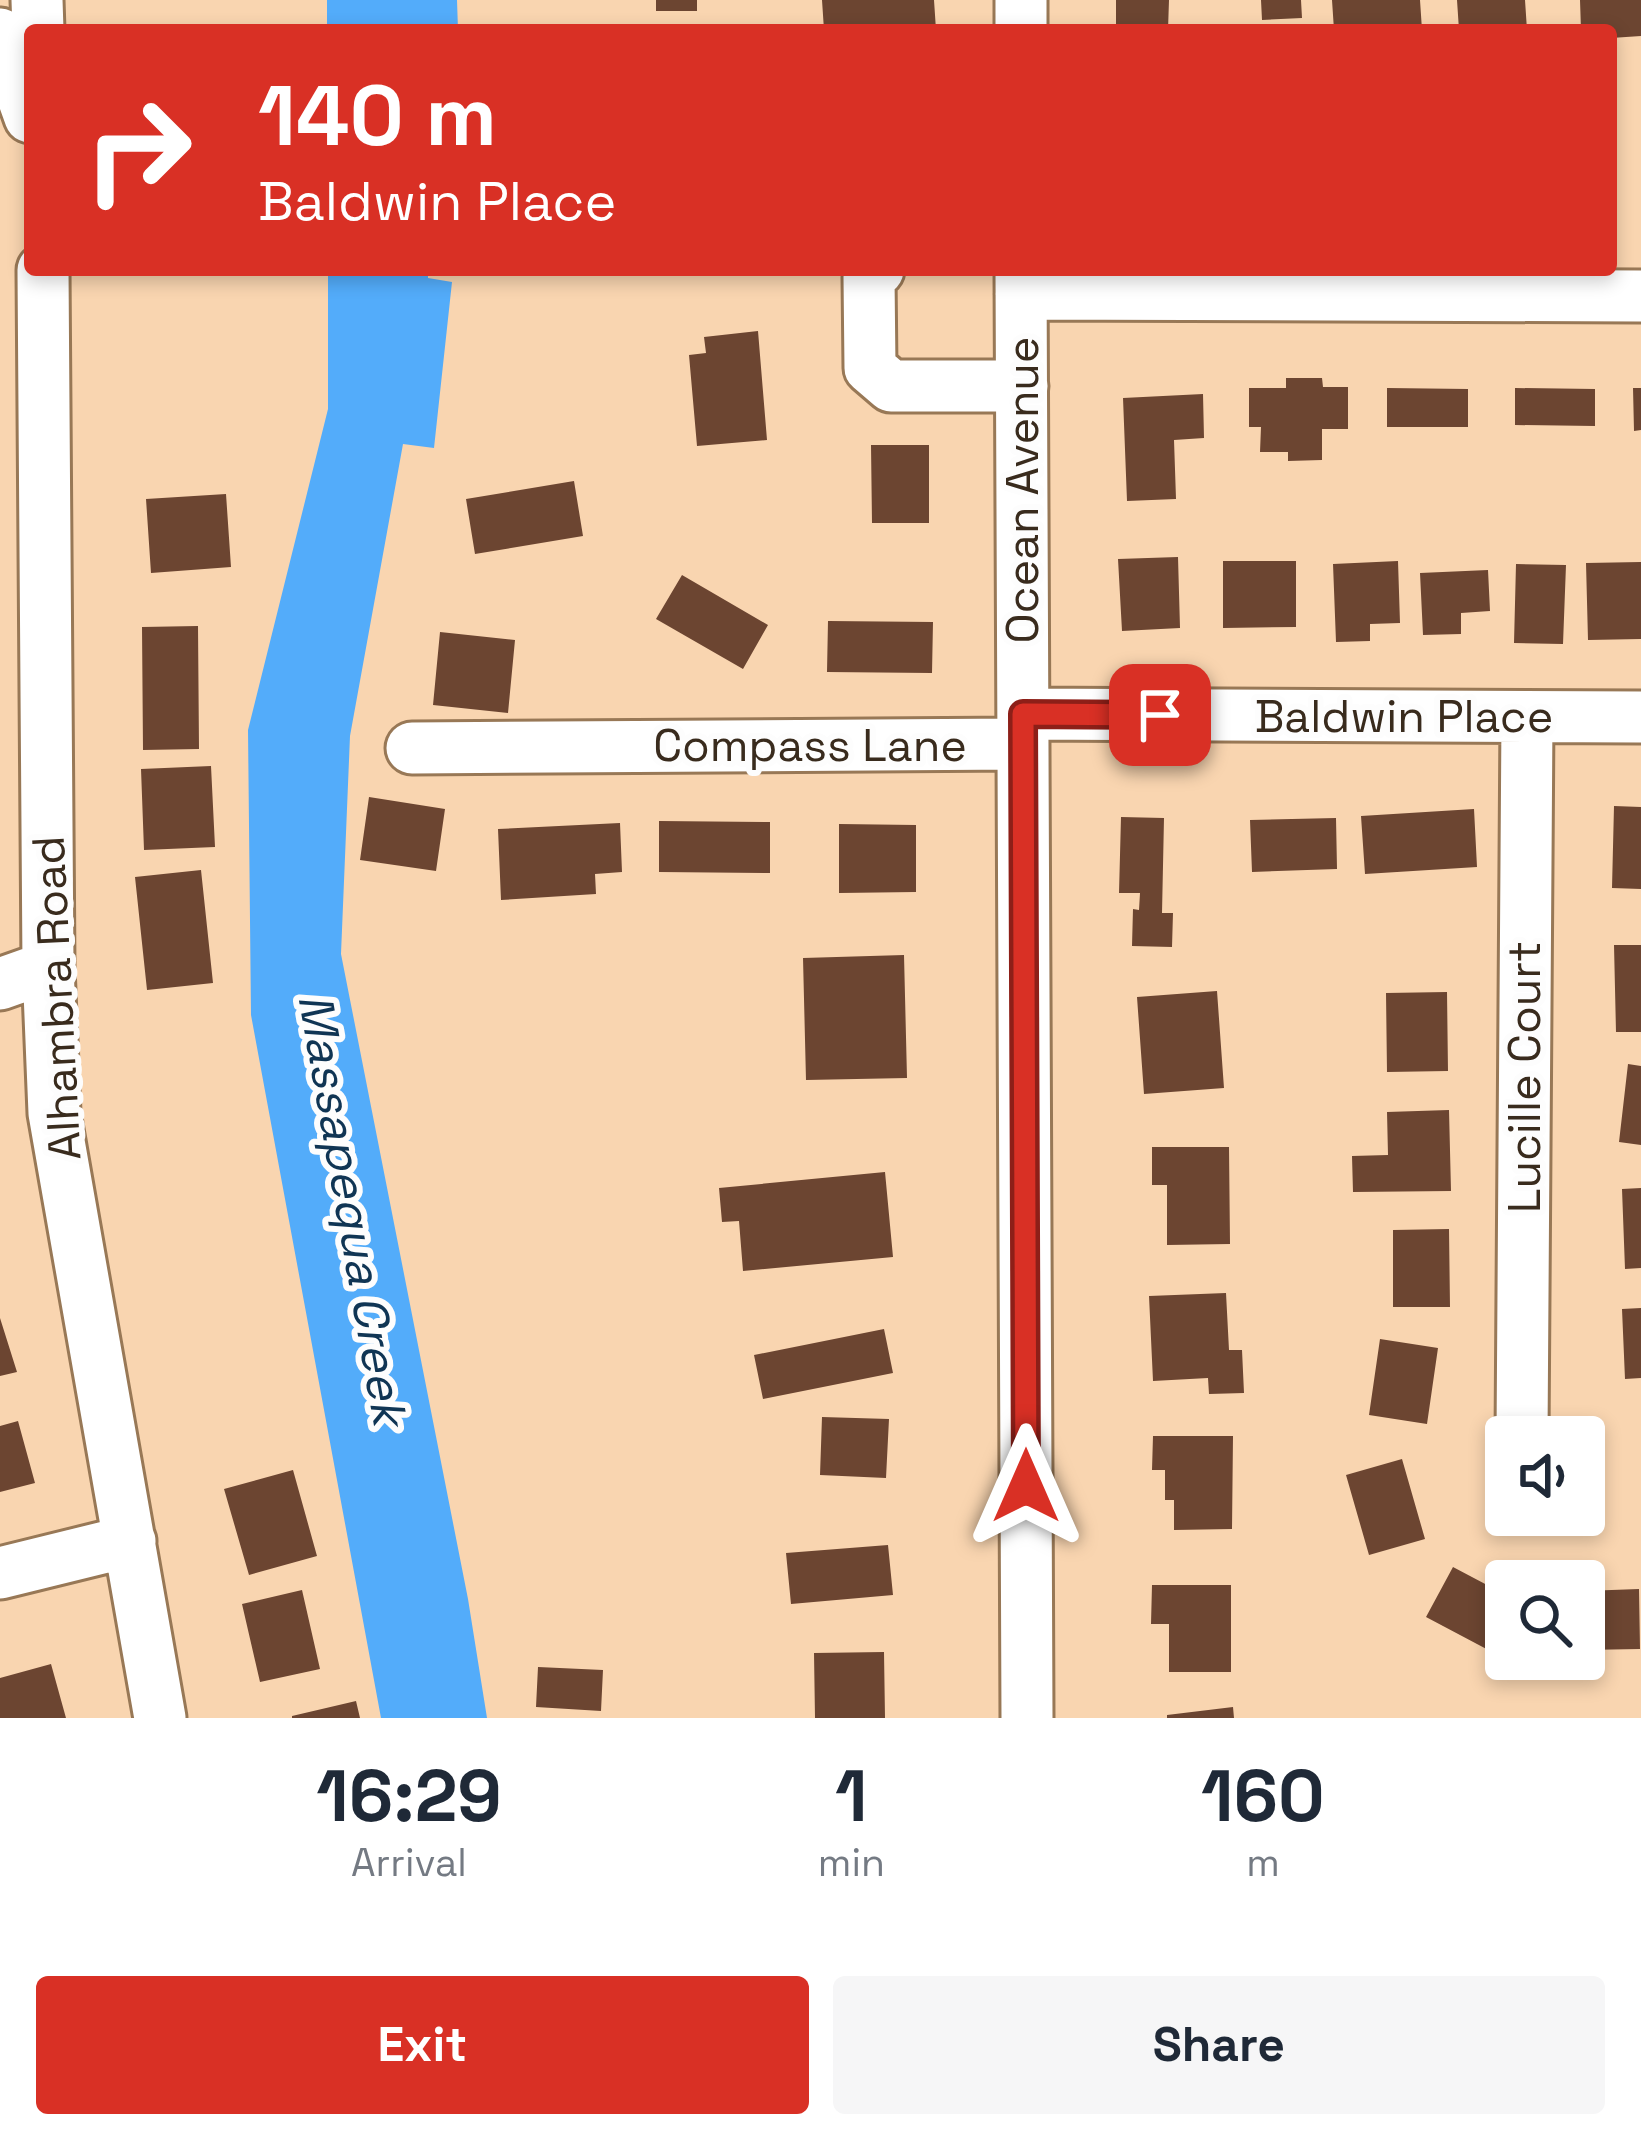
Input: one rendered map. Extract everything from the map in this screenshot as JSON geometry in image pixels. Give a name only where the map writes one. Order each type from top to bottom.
[{"type":"street","points":[[0,34],[24,100]]},
{"type":"street","name":"Alhambra Road","points":[[42,276],[22,437],[54,1113],[160,1718]]},
{"type":"street","points":[[870,276],[870,368],[891,386],[1022,386]]},
{"type":"street","points":[[1021,282],[1641,296]]},
{"type":"street","name":"Ocean Avenue","points":[[1021,282],[1027,1718]]},
{"type":"street","name":"Lucille Court","points":[[1522,1416],[1527,717]]},
{"type":"street","name":"Baldwin Place","points":[[1023,729],[1641,717]]},
{"type":"street","name":"Compass Lane","points":[[412,748],[1023,729]]},
{"type":"street","points":[[0,984],[48,967]]},
{"type":"street","points":[[0,1573],[130,1540]]},
{"type":"water","points":[[327,0],[457,0],[458,24],[327,24]]},
{"type":"water","name":"Massapequa Creek","points":[[328,276],[428,276],[452,282],[434,448],[403,444],[350,736],[341,954],[468,1599],[487,1718],[381,1718],[251,1015],[248,730],[328,409]]},
{"type":"building","points":[[656,0],[697,0],[697,11],[656,11]]},
{"type":"building","points":[[822,0],[934,0],[936,24],[824,24]]},
{"type":"building","points":[[1116,0],[1169,0],[1168,24],[1116,24]]},
{"type":"building","points":[[1261,0],[1301,0],[1302,18],[1262,20]]},
{"type":"building","points":[[1332,0],[1420,0],[1422,24],[1334,24]]},
{"type":"building","points":[[1457,0],[1525,0],[1527,24],[1459,24]]},
{"type":"building","points":[[1580,0],[1641,0],[1641,36],[1617,38],[1617,24],[1581,24]]},
{"type":"building","points":[[758,331],[767,440],[697,446],[689,355],[706,353],[704,337]]},
{"type":"building","points":[[1286,378],[1322,378],[1323,387],[1348,387],[1348,429],[1322,429],[1322,460],[1288,461],[1288,452],[1260,452],[1261,427],[1249,427],[1249,388],[1286,388]]},
{"type":"building","points":[[1387,388],[1468,389],[1468,427],[1387,427]]},
{"type":"building","points":[[1515,388],[1595,389],[1595,426],[1515,425]]},
{"type":"building","points":[[1633,388],[1641,388],[1641,430],[1634,431]]},
{"type":"building","points":[[1203,394],[1204,438],[1174,440],[1176,499],[1127,501],[1123,398]]},
{"type":"building","points":[[871,445],[929,445],[929,523],[872,523]]},
{"type":"building","points":[[574,481],[583,536],[475,554],[466,499]]},
{"type":"building","points":[[226,494],[231,567],[151,573],[146,499]]},
{"type":"building","points":[[1178,557],[1180,628],[1122,631],[1118,559]]},
{"type":"building","points":[[1223,561],[1296,561],[1296,627],[1223,628]]},
{"type":"building","points":[[1398,561],[1400,623],[1370,624],[1370,641],[1336,642],[1333,564]]},
{"type":"building","points":[[1641,562],[1641,639],[1588,640],[1586,563]]},
{"type":"building","points":[[1516,564],[1566,565],[1563,644],[1514,643]]},
{"type":"building","points":[[1488,570],[1490,611],[1461,613],[1461,634],[1423,635],[1420,573]]},
{"type":"building","points":[[682,575],[768,625],[743,669],[656,619]]},
{"type":"building","points":[[828,621],[933,622],[932,673],[827,672]]},
{"type":"building","points":[[198,626],[199,749],[143,750],[142,627]]},
{"type":"building","points":[[440,632],[515,640],[508,713],[433,705]]},
{"type":"building","points":[[211,766],[215,847],[144,850],[141,769]]},
{"type":"building","points":[[369,797],[445,809],[436,871],[360,860]]},
{"type":"building","points":[[1614,806],[1641,807],[1641,889],[1612,888]]},
{"type":"building","points":[[1474,809],[1477,867],[1365,874],[1361,816]]},
{"type":"building","points":[[1121,817],[1164,818],[1162,913],[1173,913],[1172,947],[1132,946],[1133,909],[1139,910],[1140,893],[1119,893]]},
{"type":"building","points":[[1336,818],[1337,869],[1252,872],[1250,820]]},
{"type":"building","points":[[659,821],[770,822],[770,873],[659,872]]},
{"type":"building","points":[[620,823],[622,872],[595,874],[596,894],[501,900],[498,829]]},
{"type":"building","points":[[839,824],[916,825],[916,892],[839,893]]},
{"type":"building","points":[[201,870],[213,983],[147,990],[135,877]]},
{"type":"building","points":[[1614,945],[1641,945],[1641,1032],[1616,1032]]},
{"type":"building","points":[[904,955],[907,1078],[806,1080],[803,958]]},
{"type":"building","points":[[1217,991],[1224,1088],[1144,1094],[1137,997]]},
{"type":"building","points":[[1447,992],[1448,1071],[1387,1072],[1386,993]]},
{"type":"building","points":[[1628,1064],[1641,1066],[1641,1145],[1619,1142]]},
{"type":"building","points":[[1449,1110],[1451,1191],[1353,1192],[1352,1156],[1388,1155],[1387,1112]]},
{"type":"building","points":[[1152,1147],[1229,1147],[1230,1244],[1167,1245],[1167,1185],[1152,1185]]},
{"type":"building","points":[[885,1172],[893,1257],[743,1271],[739,1221],[722,1222],[719,1188]]},
{"type":"building","points":[[1641,1188],[1641,1268],[1625,1269],[1622,1189]]},
{"type":"building","points":[[1449,1229],[1450,1307],[1393,1307],[1393,1230]]},
{"type":"building","points":[[1226,1293],[1229,1350],[1242,1350],[1244,1393],[1209,1394],[1208,1378],[1153,1381],[1149,1296]]},
{"type":"building","points":[[1641,1308],[1641,1378],[1625,1379],[1622,1309]]},
{"type":"building","points":[[0,1318],[17,1372],[0,1376]]},
{"type":"building","points":[[884,1329],[893,1373],[763,1399],[754,1355]]},
{"type":"building","points":[[1380,1339],[1438,1348],[1427,1424],[1369,1415]]},
{"type":"building","points":[[822,1417],[889,1419],[886,1478],[820,1475]]},
{"type":"building","points":[[18,1421],[35,1483],[0,1492],[0,1426]]},
{"type":"building","points":[[1153,1436],[1233,1436],[1232,1529],[1174,1530],[1174,1500],[1165,1500],[1165,1470],[1152,1470]]},
{"type":"building","points":[[1402,1459],[1425,1539],[1369,1555],[1346,1475]]},
{"type":"building","points":[[293,1470],[317,1556],[249,1575],[224,1489]]},
{"type":"building","points":[[888,1545],[893,1595],[791,1604],[786,1553]]},
{"type":"building","points":[[1453,1567],[1485,1584],[1485,1648],[1426,1617]]},
{"type":"building","points":[[1152,1585],[1231,1585],[1231,1672],[1169,1672],[1169,1624],[1151,1624]]},
{"type":"building","points":[[1639,1589],[1640,1649],[1605,1650],[1605,1590]]},
{"type":"building","points":[[302,1590],[320,1669],[260,1682],[242,1604]]},
{"type":"building","points":[[884,1652],[885,1718],[815,1718],[814,1653]]},
{"type":"building","points":[[51,1664],[66,1718],[0,1718],[0,1678]]},
{"type":"building","points":[[538,1667],[603,1670],[601,1711],[536,1707]]},
{"type":"building","points":[[356,1701],[360,1718],[292,1718],[292,1716]]},
{"type":"building","points":[[1233,1707],[1234,1718],[1167,1718],[1167,1715]]},
{"type":"route","points":[[1026,1486],[1023,714],[1160,715]]}]
